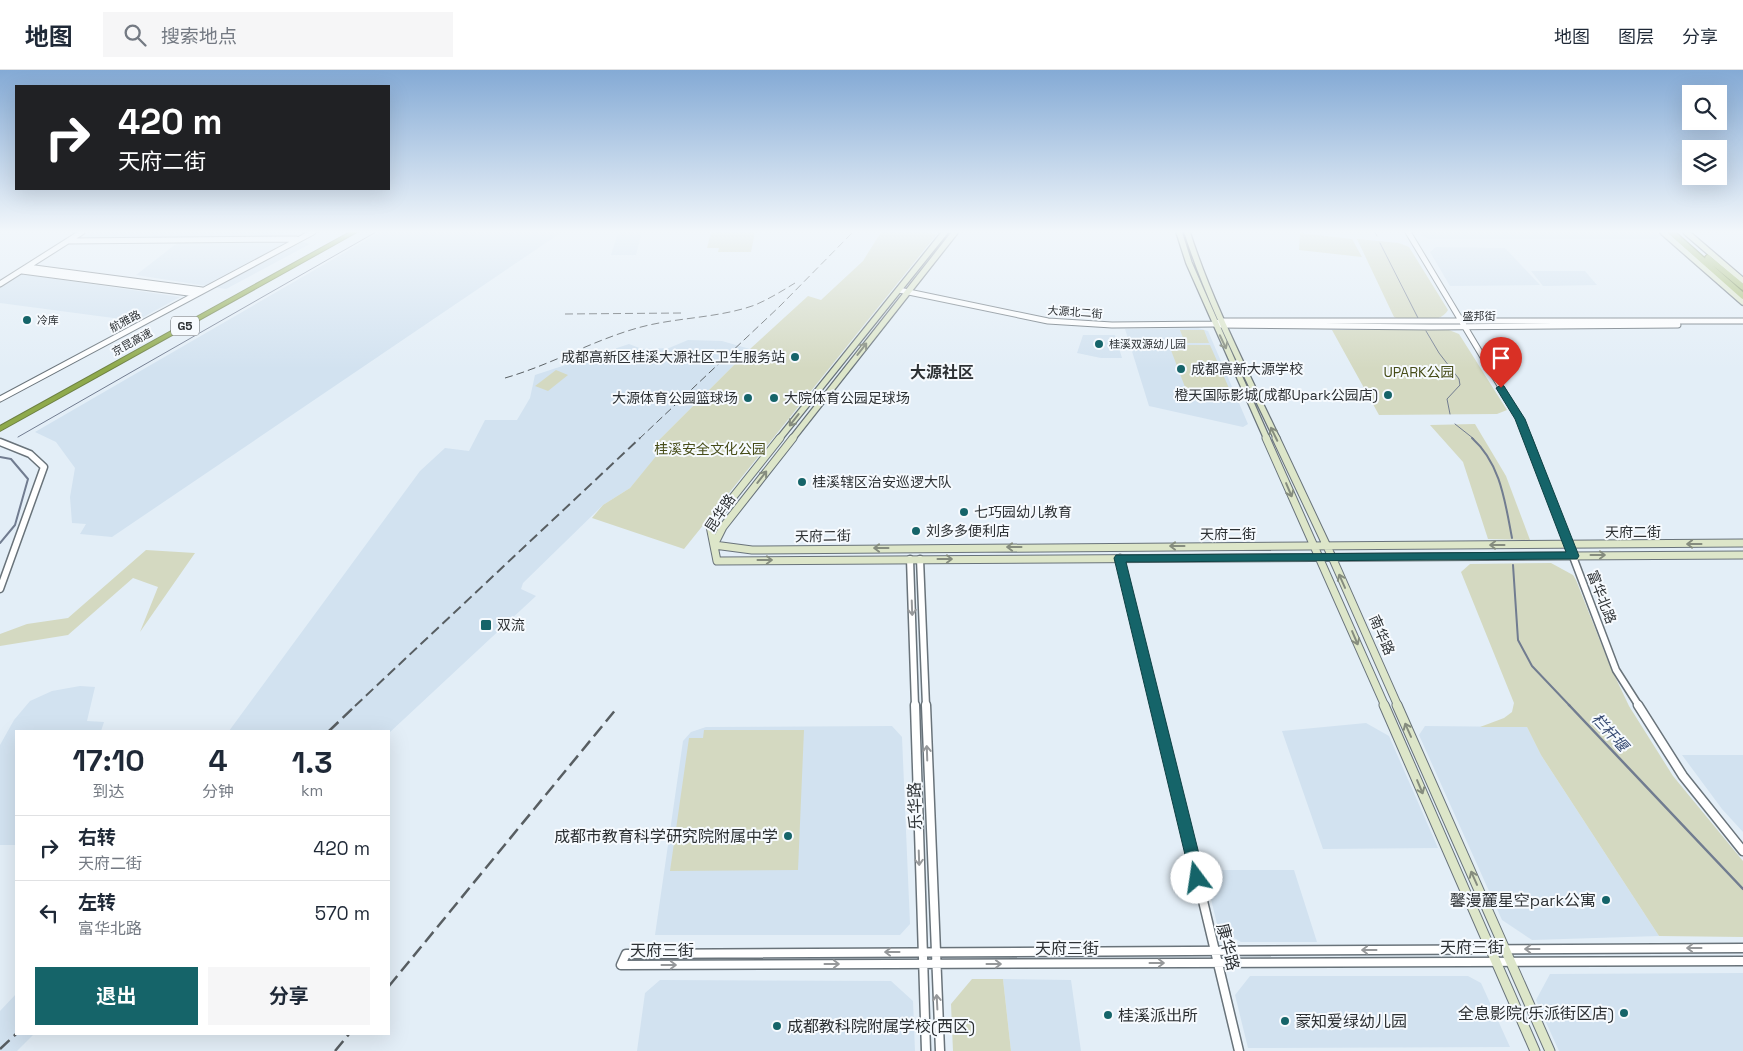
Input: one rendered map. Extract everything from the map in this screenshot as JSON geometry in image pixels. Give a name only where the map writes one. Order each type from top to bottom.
[{"type":"highway","name":"京昆高速","points":[[0,429],[14,418],[262,278]]},
{"type":"highway","name":"京昆高速","points":[[0,423],[14,418],[270,278]]},
{"type":"highway","points":[[1725,278],[1742,292]]},
{"type":"highway","points":[[1727,278],[1742,292],[1743,302]]},
{"type":"main road","name":"昆华路","points":[[714,545],[710,526],[909,278]]},
{"type":"main road","name":"昆华路","points":[[714,545],[728,520],[919,278]]},
{"type":"main road","name":"南华路","points":[[1197,278],[1332,557],[1550,1051]]},
{"type":"main road","name":"南华路","points":[[1203,278],[1263,429],[1313,546],[1350,625],[1535,1051]]},
{"type":"main road","points":[[1715,278],[1743,302]]},
{"type":"main road","name":"天府二街","points":[[1743,544],[752,550],[714,545],[717,560],[1743,555]]},
{"type":"street","points":[[79,278],[198,292]]},
{"type":"street","points":[[101,278],[198,292]]},
{"type":"street","name":"航雅路","points":[[0,399],[224,278]]},
{"type":"street","name":"富华北路","points":[[1434,278],[1520,419],[1616,670],[1683,776],[1743,851]]},
{"type":"street","name":"大源北二街","points":[[899,290],[1048,321],[1112,325],[1220,324]]},
{"type":"street","name":"航雅路","points":[[0,395],[198,292]]},
{"type":"street","name":"盛邦街","points":[[1220,324],[1743,323]]},
{"type":"street","points":[[0,442],[19,448],[39,459],[44,467],[0,589]]},
{"type":"street","name":"康华路","points":[[1120,558],[1239,1051]]},
{"type":"street","name":"乐华路","points":[[910,559],[926,1051]]},
{"type":"street","name":"乐华路","points":[[920,559],[940,1051]]},
{"type":"street","name":"天府三街","points":[[1743,948],[626,954],[621,965],[1743,961]]},
{"type":"shaded area","points":[[16,278],[48,278],[180,297],[136,321],[0,303],[0,288]]},
{"type":"shaded area","points":[[154,278],[247,278],[226,289]]},
{"type":"shaded area","points":[[301,278],[494,278],[112,537],[80,534],[86,524],[72,523],[70,497],[75,468],[56,442],[35,432]]},
{"type":"shaded area","points":[[1445,278],[1533,278],[1540,285],[1450,286]]},
{"type":"shaded area","points":[[1536,278],[1591,278],[1597,285],[1543,286]]},
{"type":"shaded area","name":"成都高新大源学校","points":[[1198,328],[1208,331],[1248,424],[1243,427],[1149,406],[1125,329]]},
{"type":"shaded area","name":"桂溪双源幼儿园","points":[[1083,335],[1115,335],[1122,358],[1101,358],[1077,353]]},
{"type":"shaded area","points":[[688,340],[722,341],[750,349],[658,441],[667,444],[630,488],[603,505],[523,583],[521,589],[536,596],[390,732],[390,730],[230,730],[420,471],[445,448],[469,451],[485,420],[517,420],[530,398],[535,375],[629,344],[642,349],[669,348]]},
{"type":"shaded area","points":[[80,686],[95,687],[87,721],[104,722],[101,730],[15,730],[15,845],[0,845],[0,745],[14,720],[30,701],[52,691]]},
{"type":"shaded area","points":[[1366,723],[1389,736],[1438,848],[1323,849],[1282,731]]},
{"type":"shaded area","name":"成都市教育科学研究院附属中学","points":[[892,726],[902,737],[910,924],[900,935],[655,935],[683,741],[691,732],[706,727]]},
{"type":"shaded area","points":[[1425,726],[1527,727],[1541,755],[1659,936],[1532,940],[1502,920],[1419,735]]},
{"type":"shaded area","points":[[1682,755],[1743,755],[1743,832],[1722,809]]},
{"type":"shaded area","points":[[1204,870],[1294,870],[1317,942],[1241,942],[1218,928]]},
{"type":"shaded area","points":[[1743,973],[1743,1051],[1559,1051],[1536,1000],[1550,974]]},
{"type":"shaded area","points":[[1250,976],[1468,976],[1481,983],[1510,1047],[1248,1048],[1235,995]]},
{"type":"shaded area","points":[[1003,979],[1071,980],[1081,1051],[1011,1051]]},
{"type":"shaded area","name":"成都教科院附属学校(西区)","points":[[660,980],[891,981],[913,1001],[915,1051],[637,1051],[645,993]]},
{"type":"shaded area","points":[[15,995],[15,1035],[33,1035],[17,1051],[0,1051],[0,1011]]},
{"type":"green space","name":"桂溪安全文化公园","points":[[845,278],[902,278],[684,549],[592,518],[603,505],[630,488],[666,444],[658,441],[750,349],[808,296],[821,300]]},
{"type":"green space","points":[[1375,278],[1428,278],[1448,310],[1439,318],[1426,320],[1398,319],[1394,317]]},
{"type":"green space","points":[[1180,330],[1204,330],[1209,343],[1185,343]]},
{"type":"green space","name":"UPARK公园","points":[[1332,330],[1449,330],[1459,334],[1507,410],[1497,414],[1379,415]]},
{"type":"green space","points":[[1169,345],[1210,345],[1232,395],[1199,396],[1185,387]]},
{"type":"green space","points":[[556,370],[568,375],[548,391],[535,386]]},
{"type":"green space","points":[[1475,424],[1506,476],[1530,540],[1488,539],[1463,462],[1430,425]]},
{"type":"green space","points":[[146,550],[195,553],[140,632],[158,587],[133,578],[68,635],[0,646],[0,634],[27,624],[68,618]]},
{"type":"green space","points":[[1551,563],[1573,575],[1576,580],[1610,666],[1629,706],[1673,776],[1743,861],[1743,937],[1659,936],[1541,755],[1527,727],[1480,727],[1504,718],[1512,712],[1514,703],[1461,572],[1470,564]]},
{"type":"green space","points":[[704,730],[804,730],[798,870],[670,871],[689,738],[703,738]]},
{"type":"green space","points":[[972,979],[1003,979],[1011,1051],[953,1051],[951,1004]]},
{"type":"waterway","points":[[18,437],[296,278]]},
{"type":"waterway","name":"栏杆堰","points":[[1398,278],[1418,318]]},
{"type":"waterway","name":"栏杆堰","points":[[1426,331],[1439,353],[1459,379],[1460,385],[1447,399],[1450,414]]},
{"type":"waterway","name":"栏杆堰","points":[[1455,424],[1474,439]]},
{"type":"waterway","name":"栏杆堰","points":[[1472,438],[1482,448],[1496,472],[1504,497],[1512,538]]},
{"type":"waterway","points":[[0,457],[11,459],[28,479],[15,525],[0,543]]},
{"type":"waterway","name":"栏杆堰","points":[[1513,565],[1518,640],[1532,666],[1570,706]]},
{"type":"waterway","name":"栏杆堰","points":[[1569,705],[1743,889]]},
{"type":"railway","points":[[639,439],[808,278]]},
{"type":"railway","points":[[505,378],[634,329],[664,322],[740,310],[770,298],[795,283]]},
{"type":"railway","points":[[565,314],[681,313]]},
{"type":"railway","points":[[355,706],[640,438]]},
{"type":"railway","points":[[330,730],[356,705]]},
{"type":"railway","points":[[390,985],[617,708]]},
{"type":"railway","points":[[0,1049],[15,1035]]},
{"type":"railway","points":[[335,1051],[348,1035]]},
{"type":"place","name":"冷库","points":[[27,320]]},
{"type":"place","name":"桂溪双源幼儿园","points":[[1099,344]]},
{"type":"place","name":"成都高新区桂溪大源社区卫生服务站","points":[[795,357]]},
{"type":"place","name":"成都高新大源学校","points":[[1181,369]]},
{"type":"place","name":"橙天国际影城(成都Upark公园店)","points":[[1388,395]]},
{"type":"place","name":"大源体育公园篮球场","points":[[748,398]]},
{"type":"place","name":"大院体育公园足球场","points":[[774,398]]},
{"type":"place","name":"桂溪辖区治安巡逻大队","points":[[802,482]]},
{"type":"place","name":"七巧园幼儿教育","points":[[964,512]]},
{"type":"place","name":"刘多多便利店","points":[[916,531]]},
{"type":"place","name":"双流","points":[[486,625]]},
{"type":"place","name":"成都市教育科学研究院附属中学","points":[[788,836]]},
{"type":"place","name":"馨漫麓星空park公寓","points":[[1606,900]]},
{"type":"place","name":"全息影院(乐派街区店)","points":[[1624,1013]]},
{"type":"place","name":"桂溪派出所","points":[[1108,1015]]},
{"type":"place","name":"蒙知爱绿幼儿园","points":[[1285,1021]]},
{"type":"place","name":"成都教科院附属学校(西区)","points":[[777,1026]]},
{"type":"district","name":"大源社区","points":[[942,372]]},
{"type":"route","points":[[1197,878],[1120,558],[1573,556],[1520,419],[1501,388]]}]
